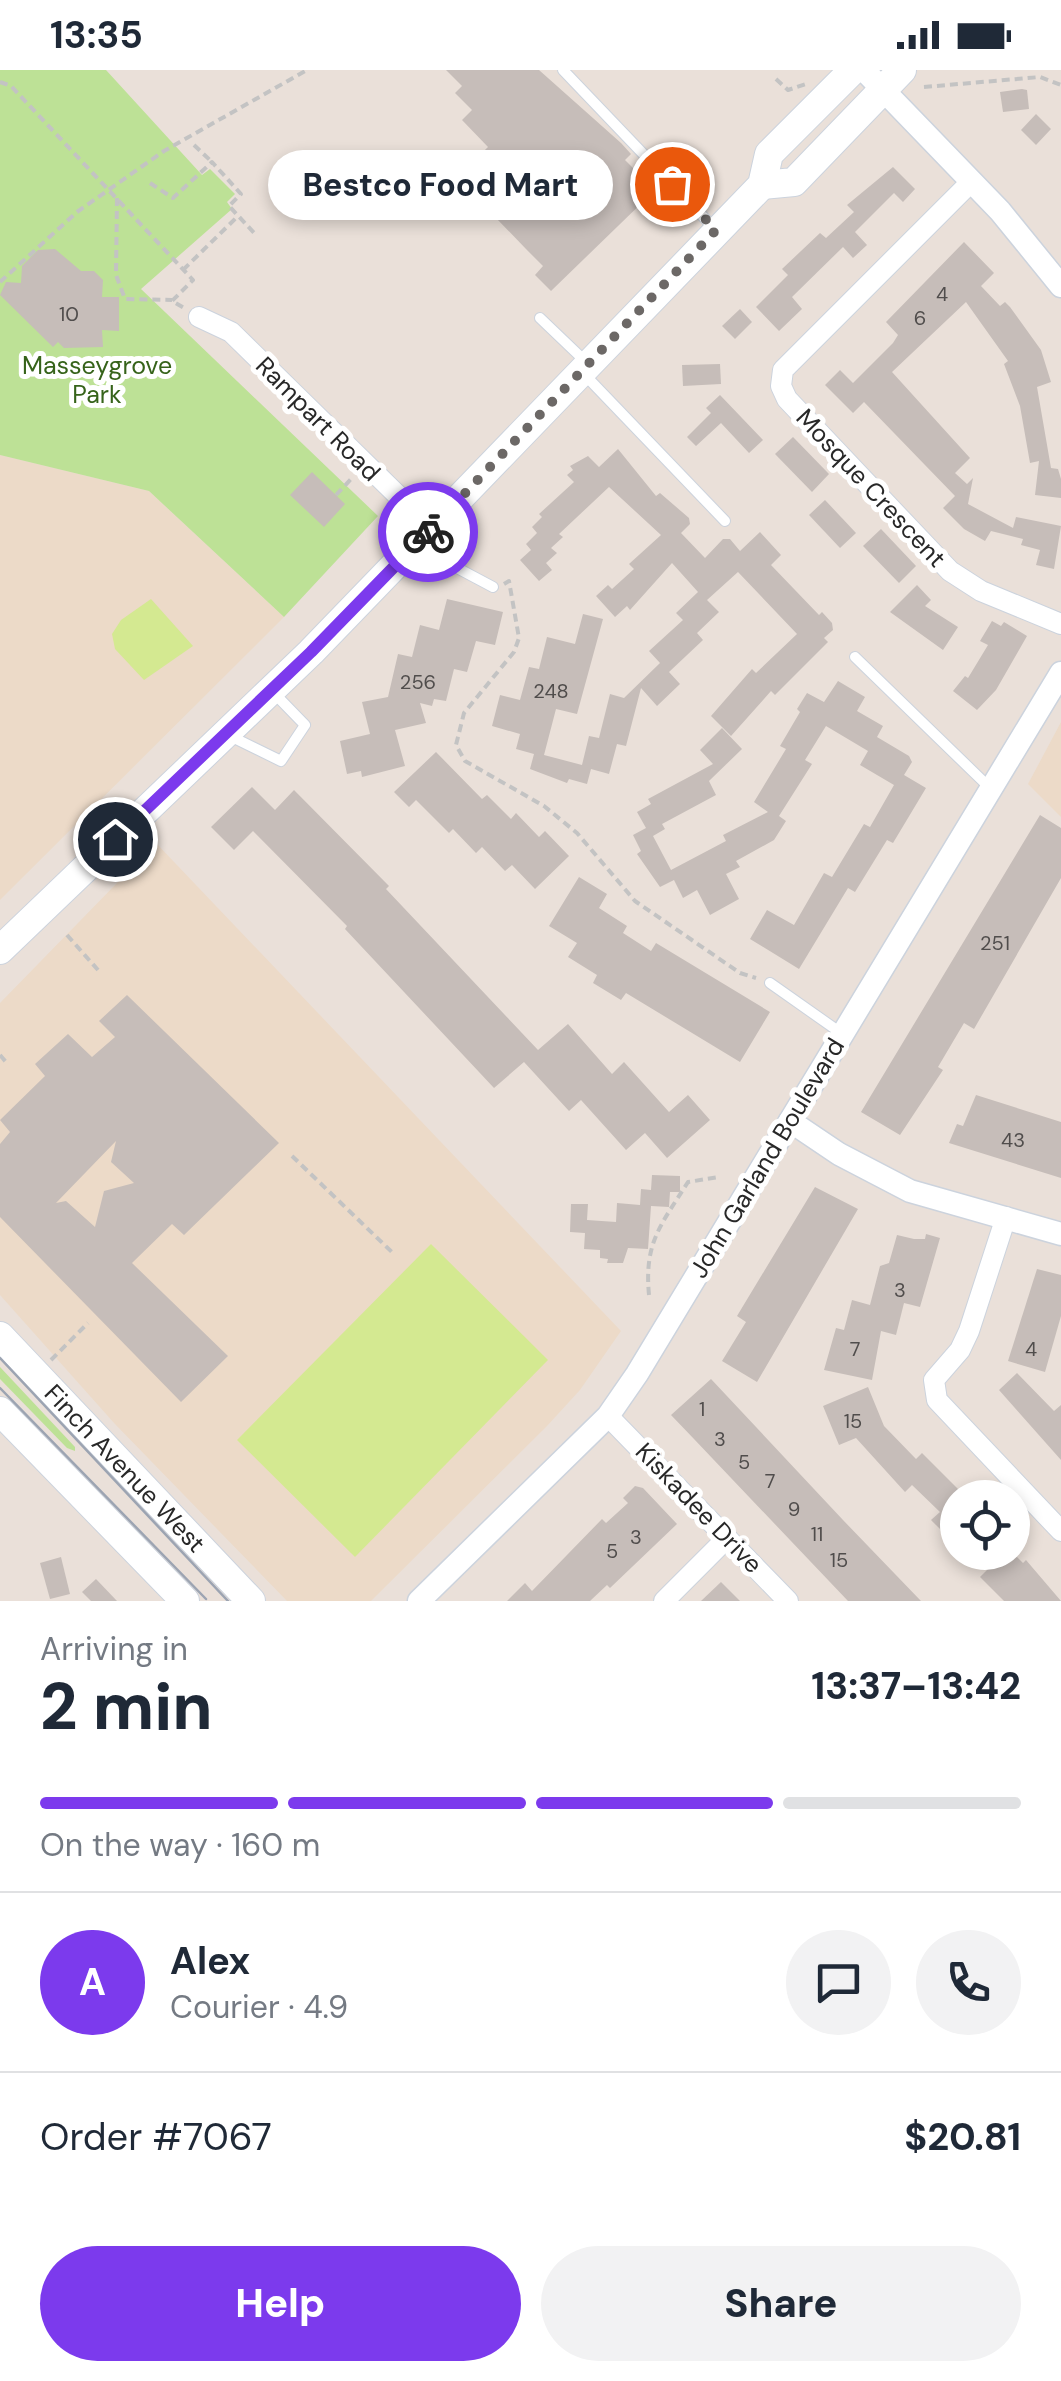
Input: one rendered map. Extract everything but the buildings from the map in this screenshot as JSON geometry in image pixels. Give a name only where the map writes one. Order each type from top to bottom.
[{"type":"main road","points":[[0,950],[271,690],[431,528],[762,185],[769,154],[854,70]]},
{"type":"main road","points":[[762,185],[794,182],[893,79]]},
{"type":"main road","name":"Finch Avenue West","points":[[0,1336],[251,1601]]},
{"type":"main road","name":"Finch Avenue West","points":[[0,1411],[184,1601]]},
{"type":"street","points":[[893,79],[971,182],[1061,286]]},
{"type":"street","name":"Mosque Crescent","points":[[971,182],[783,370],[781,386],[787,398],[950,571],[982,591],[1061,624]]},
{"type":"street","name":"Rampart Road","points":[[199,317],[231,332],[431,528]]},
{"type":"street","name":"John Garland Boulevard","points":[[420,1601],[608,1416],[1061,673]]},
{"type":"street","points":[[790,1120],[839,1154],[910,1191],[1061,1234]]},
{"type":"street","points":[[1006,1217],[969,1331],[960,1350],[934,1380],[937,1400],[1061,1532]]},
{"type":"street","name":"Kiskadee Drive","points":[[608,1416],[788,1601]]},
{"type":"street","points":[[664,1601],[727,1538]]},
{"type":"lane","points":[[563,70],[716,230]]},
{"type":"lane","points":[[540,318],[725,521]]},
{"type":"lane","points":[[431,528],[444,560],[493,588]]},
{"type":"lane","points":[[856,657],[992,789]]},
{"type":"lane","points":[[226,734],[281,761],[304,725],[294,709],[271,690]]},
{"type":"lane","points":[[770,983],[841,1033]]},
{"type":"path","points":[[0,282],[77,212],[164,151],[307,70]]},
{"type":"path","points":[[893,79],[1040,77],[1061,85]]},
{"type":"path","points":[[776,79],[788,90],[807,84]]},
{"type":"path","points":[[0,82],[11,86],[192,280],[172,300]]},
{"type":"path","points":[[194,145],[240,194],[229,206],[256,236]]},
{"type":"path","points":[[150,183],[164,196],[173,198],[212,162]]},
{"type":"path","points":[[117,198],[116,275],[125,298],[172,300],[199,317]]},
{"type":"path","points":[[183,270],[238,216]]},
{"type":"path","points":[[336,495],[364,466]]},
{"type":"path","points":[[493,588],[509,582],[519,638],[514,652],[464,713],[456,745],[466,761],[544,806],[577,832],[635,901],[740,972],[770,983]]},
{"type":"path","points":[[67,935],[98,970]]},
{"type":"path","points":[[0,1055],[6,1062]]},
{"type":"path","points":[[292,1156],[396,1255]]},
{"type":"path","points":[[648,1296],[645,1259],[657,1230],[688,1182],[719,1177]]},
{"type":"path","points":[[51,1360],[88,1323]]},
{"type":"shaded area","points":[[0,455],[149,491],[284,617],[0,900]]},
{"type":"shaded area","points":[[1061,722],[1061,817],[1028,784]]},
{"type":"shaded area","points":[[156,843],[621,1331],[580,1390],[547,1426],[371,1601],[287,1601],[114,1423],[0,1295],[0,1003]]},
{"type":"green space","name":"Masseygrove Park","points":[[0,70],[106,70],[202,175],[210,169],[235,194],[227,202],[232,209],[141,289],[378,516],[284,617],[149,491],[0,455]]},
{"type":"green space","points":[[151,599],[193,646],[144,680],[115,649],[112,634],[121,620]]},
{"type":"green space","points":[[431,1244],[548,1360],[355,1557],[237,1440]]},
{"type":"green space","points":[[0,1367],[75,1451],[67,1448],[0,1379]]},
{"type":"tram line","points":[[0,1358],[228,1601]]},
{"type":"tram line","points":[[0,1388],[206,1599]]},
{"type":"way so far","points":[[428,532],[716,230],[672,184]]},
{"type":"place","name":"Bestco Food Mart","points":[[672,184]]},
{"type":"route","points":[[115,839],[311,652],[428,532]]}]
